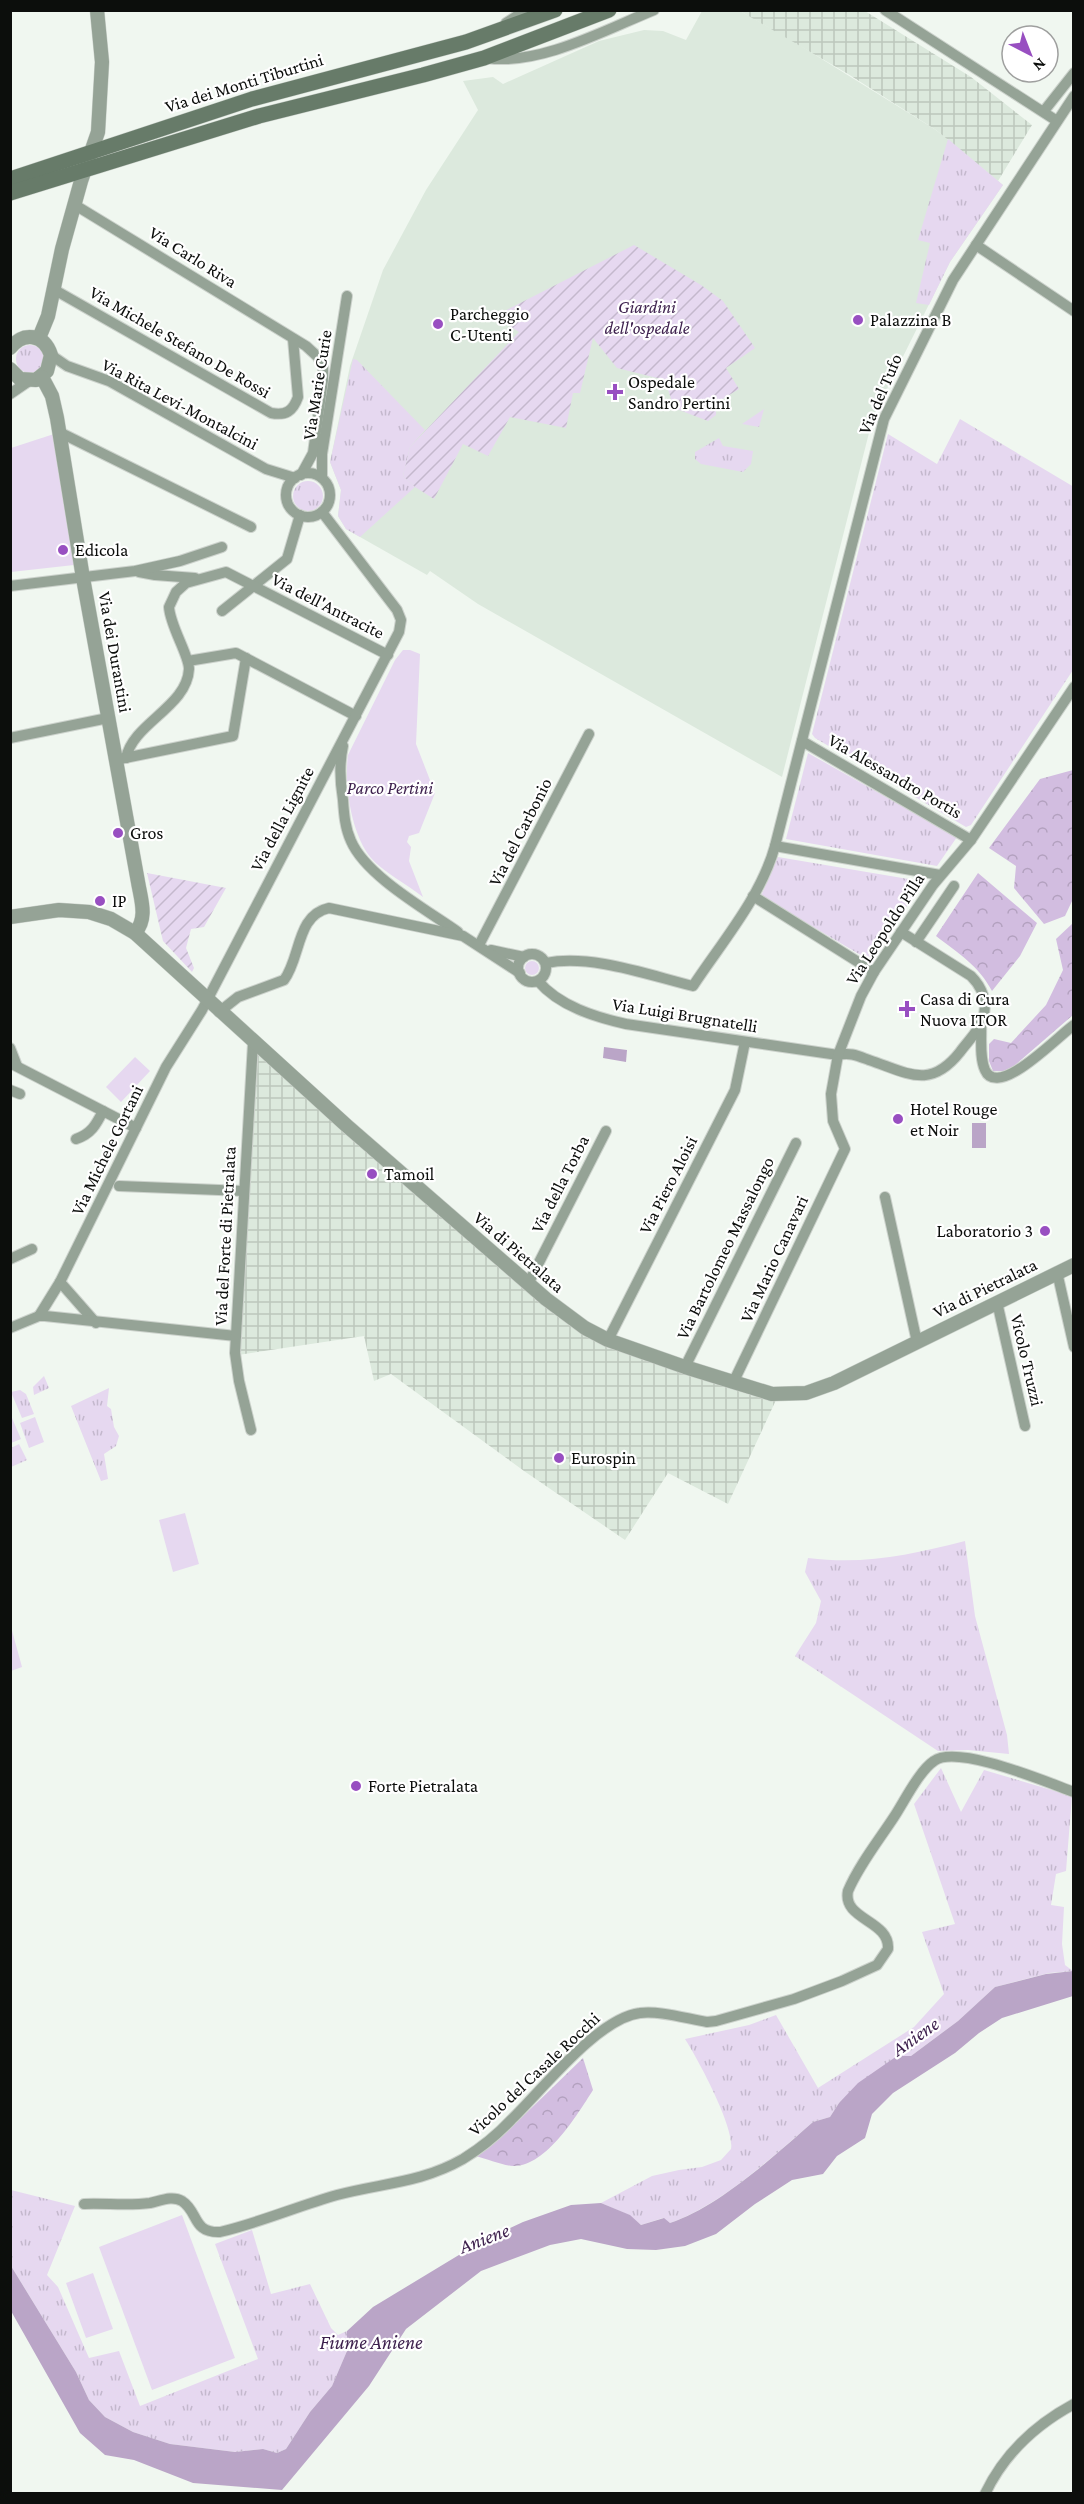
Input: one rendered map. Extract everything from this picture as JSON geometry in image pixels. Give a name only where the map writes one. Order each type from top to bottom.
[{"type":"main road","name":"Via dei Monti Tiburtini","points":[[10,180],[276,92],[492,34],[555,10]]},
{"type":"main road","name":"Via dei Monti Tiburtini","points":[[10,193],[259,116],[423,75],[484,57],[609,10]]},
{"type":"street","points":[[39,338],[48,316],[75,205],[98,132],[102,94],[102,62],[97,10]]},
{"type":"street","name":"Via dei Monti Tiburtini","points":[[492,34],[526,10]]},
{"type":"street","name":"Via dei Monti Tiburtini","points":[[484,57],[506,61],[540,55],[654,10]]},
{"type":"street","points":[[885,10],[1057,121]]},
{"type":"street","points":[[1044,111],[1074,74]]},
{"type":"street","name":"Via del Tufo","points":[[546,963],[564,960],[588,963],[693,986],[753,897],[775,846],[884,419],[938,309],[976,245],[1074,96]]},
{"type":"street","name":"Via Carlo Riva","points":[[75,205],[293,339],[318,357],[323,380],[313,453],[298,476]]},
{"type":"street","points":[[976,245],[1074,311]]},
{"type":"street","name":"Via Michele Stefano De Rossi","points":[[53,289],[271,413],[282,415],[288,412],[295,406],[298,397],[293,339]]},
{"type":"street","name":"Via Marie Curie","points":[[322,478],[322,454],[347,296]]},
{"type":"street","points":[[10,394],[35,379],[50,365],[51,355],[49,348],[39,338],[25,337],[11,346]]},
{"type":"street","name":"Via Rita Levi-Montalcini","points":[[51,355],[62,363],[109,381],[266,469],[298,476]]},
{"type":"street","points":[[10,369],[20,379],[35,379]]},
{"type":"street","name":"Via dei Durantini","points":[[35,379],[53,402],[108,718],[122,759],[143,916],[142,924],[135,933]]},
{"type":"street","points":[[59,432],[251,527]]},
{"type":"street","points":[[311,473],[322,478],[328,487],[330,497],[327,507],[322,512],[311,517],[300,515],[291,508],[286,498],[288,486],[298,476],[311,473]]},
{"type":"street","name":"Via della Lignite","points":[[206,999],[399,632],[400,616],[375,578],[322,512]]},
{"type":"street","name":"Via dell'Antracite","points":[[222,611],[287,559],[300,515]]},
{"type":"street","points":[[10,586],[135,571],[180,561],[222,547]]},
{"type":"street","name":"Via dell'Antracite","points":[[135,571],[155,576],[196,578],[226,572],[388,655]]},
{"type":"street","points":[[122,759],[130,745],[181,689],[188,675],[188,661],[176,635],[169,607],[180,588],[196,578]]},
{"type":"street","points":[[188,661],[230,652],[236,653],[356,716]]},
{"type":"street","points":[[122,759],[233,736],[246,658]]},
{"type":"street","name":"Via Leopoldo Pilla","points":[[845,1149],[834,1125],[831,1108],[838,1055],[855,1010],[874,972],[901,932],[940,876],[971,840],[1074,687]]},
{"type":"street","points":[[10,738],[108,718]]},
{"type":"street","name":"Via del Carbonio","points":[[482,947],[589,734]]},
{"type":"street","points":[[346,736],[340,760],[340,774],[346,825],[350,839],[360,856],[374,871],[463,936],[520,973],[528,981],[538,981],[545,974],[546,963],[537,954],[524,957],[482,947]]},
{"type":"street","name":"Via Alessandro Portis","points":[[802,741],[971,840]]},
{"type":"street","points":[[327,767],[334,767],[340,774]]},
{"type":"street","points":[[775,846],[940,876]]},
{"type":"street","points":[[916,942],[954,886]]},
{"type":"street","points":[[753,897],[874,972]]},
{"type":"street","points":[[219,1012],[238,997],[284,980],[302,934],[315,915],[326,908],[342,909],[463,936]]},
{"type":"street","name":"Via di Pietralata","points":[[10,916],[59,910],[89,912],[111,919],[135,933],[165,957],[219,1012],[567,1316],[608,1340],[684,1367],[772,1394],[806,1393],[834,1383],[1074,1265]]},
{"type":"street","points":[[901,932],[974,979],[984,1000],[981,1023],[984,1069],[990,1077],[999,1079],[1013,1073],[1074,1025]]},
{"type":"street","points":[[520,973],[519,966],[524,957]]},
{"type":"street","name":"Via Luigi Brugnatelli","points":[[538,981],[568,1004],[602,1018],[631,1025],[745,1042],[838,1055],[852,1054],[910,1074],[932,1075],[947,1067],[981,1023]]},
{"type":"street","name":"Via Michele Gortani","points":[[39,1316],[60,1282],[166,1067],[202,1010],[206,999]]},
{"type":"street","name":"Via Piero Aloisi","points":[[608,1340],[735,1090],[745,1042]]},
{"type":"street","name":"Via del Forte di Pietralata","points":[[251,1430],[237,1374],[236,1336],[254,1043]]},
{"type":"street","points":[[10,1048],[14,1065],[136,1128]]},
{"type":"street","points":[[76,1139],[86,1136],[93,1129],[104,1111]]},
{"type":"street","name":"Via della Torba","points":[[528,1284],[606,1131]]},
{"type":"street","name":"Via Bartolomeo Massalongo","points":[[684,1367],[796,1143]]},
{"type":"street","name":"Via Mario Canavari","points":[[734,1383],[845,1149]]},
{"type":"street","points":[[119,1186],[244,1191]]},
{"type":"street","points":[[885,1197],[916,1342]]},
{"type":"street","points":[[10,1259],[32,1250]]},
{"type":"street","points":[[1057,1272],[1074,1347]]},
{"type":"street","points":[[60,1282],[96,1323]]},
{"type":"street","name":"Vicolo Truzzi","points":[[997,1302],[1026,1426]]},
{"type":"street","points":[[10,1328],[39,1316],[236,1336]]},
{"type":"street","name":"Vicolo del Casale Rocchi","points":[[84,2204],[150,2203],[169,2199],[178,2200],[185,2203],[201,2227],[216,2232],[339,2194],[424,2177],[462,2159],[490,2139],[592,2039],[626,2016],[648,2013],[707,2022],[716,2021],[794,1999],[877,1965],[888,1949],[887,1939],[877,1927],[851,1908],[848,1891],[900,1808],[927,1768],[936,1760],[950,1756],[971,1757],[1074,1792]]},
{"type":"street","points":[[985,2493],[1001,2467],[1022,2442],[1049,2419],[1074,2404]]},
{"type":"shaded area","name":"Ospedale Sandro Pertini","points":[[702,11],[740,11],[788,38],[936,130],[1003,185],[950,262],[873,417],[782,777],[478,604],[430,571],[427,575],[346,529],[338,516],[341,490],[330,462],[350,366],[383,270],[426,190],[478,110],[463,81],[493,77],[503,84],[599,41],[644,30],[663,31],[686,40]]},
{"type":"shaded area","points":[[740,11],[865,11],[971,77],[1032,125],[998,181],[936,130],[848,74]]},
{"type":"shaded area","points":[[258,1055],[544,1305],[698,1377],[750,1395],[776,1400],[728,1504],[668,1473],[625,1540],[524,1471],[391,1374],[374,1381],[364,1336],[238,1355]]},
{"type":"green space","points":[[948,139],[1003,185],[950,262],[929,305],[916,303],[930,243],[918,240]]},
{"type":"green space","name":"Giardini dell'ospedale","points":[[634,245],[701,285],[723,301],[755,348],[726,368],[739,389],[716,403],[716,415],[708,421],[674,408],[665,380],[617,368],[593,338],[580,393],[573,393],[566,428],[510,417],[488,456],[463,444],[434,499],[403,476],[410,447],[519,332],[495,316]]},
{"type":"green space","points":[[30,345],[40,349],[44,359],[40,369],[30,373],[20,369],[16,359],[20,349]]},
{"type":"green space","points":[[353,359],[357,360],[425,430],[410,447],[403,476],[415,487],[360,537],[346,529],[338,516],[341,490],[330,462]]},
{"type":"green space","points":[[764,409],[759,427],[742,424]]},
{"type":"green space","points":[[960,419],[1074,487],[1073,670],[971,825],[966,827],[815,738],[812,734],[888,434],[937,464]]},
{"type":"green space","points":[[54,434],[74,565],[11,572],[11,448]]},
{"type":"green space","points":[[719,438],[723,446],[753,451],[751,464],[743,472],[701,464],[695,459],[695,452]]},
{"type":"green space","points":[[308,481],[319,485],[323,496],[319,507],[308,511],[297,507],[293,496],[297,485]]},
{"type":"green space","name":"Parco Pertini","points":[[403,650],[420,654],[416,744],[435,793],[419,833],[409,836],[407,842],[411,847],[409,861],[423,897],[371,858],[358,836],[348,794],[348,755],[395,660]]},
{"type":"green space","points":[[808,753],[957,837],[937,866],[786,839]]},
{"type":"green space","points":[[1073,770],[1073,899],[1065,916],[1044,924],[1014,888],[1016,866],[989,848],[1040,779]]},
{"type":"green space","points":[[778,857],[923,883],[869,960],[761,896]]},
{"type":"green space","points":[[147,873],[226,888],[204,927],[191,929],[186,948],[194,968],[192,972],[163,941]]},
{"type":"green space","points":[[978,873],[1037,923],[1020,956],[992,991],[974,967],[936,936]]},
{"type":"green space","points":[[1073,923],[1073,1015],[1014,1066],[1004,1071],[993,1071],[989,1061],[989,1044],[994,1039],[1011,1043],[1046,1005],[1063,970],[1056,939]]},
{"type":"green space","points":[[532,961],[537,963],[539,968],[537,973],[532,975],[527,973],[525,968],[527,963]]},
{"type":"green space","points":[[135,1057],[150,1071],[121,1102],[106,1087]]},
{"type":"green space","points":[[44,1376],[49,1388],[34,1395],[33,1387]]},
{"type":"green space","points":[[109,1388],[107,1406],[111,1409],[114,1427],[119,1436],[116,1446],[104,1454],[108,1479],[101,1481],[71,1406]]},
{"type":"green space","points":[[20,1390],[26,1394],[34,1414],[22,1418],[11,1392]]},
{"type":"green space","points":[[35,1417],[44,1442],[29,1448],[20,1423]]},
{"type":"green space","points":[[11,1419],[21,1439],[11,1443]]},
{"type":"green space","points":[[19,1444],[27,1460],[11,1467],[11,1448]]},
{"type":"green space","points":[[185,1513],[199,1564],[173,1572],[159,1520]]},
{"type":"green space","points":[[965,1541],[975,1616],[1007,1735],[1009,1754],[968,1750],[938,1751],[795,1656],[816,1623],[821,1601],[805,1572],[808,1558],[849,1560],[887,1557]]},
{"type":"green space","points":[[11,1627],[22,1667],[10,1671]]},
{"type":"green space","points":[[941,1768],[961,1812],[984,1770],[1072,1796],[1066,1871],[1056,1874],[1051,1905],[1064,1907],[1062,1944],[1065,1965],[1073,1971],[1049,1973],[995,1987],[958,2021],[911,2056],[897,2056],[839,2103],[830,2117],[813,2122],[745,2179],[708,2205],[689,2215],[670,2223],[663,2218],[641,2225],[629,2215],[601,2203],[652,2176],[702,2167],[721,2160],[731,2149],[731,2139],[722,2110],[685,2039],[749,2025],[776,2015],[818,2088],[914,2027],[944,1994],[922,1932],[955,1924],[914,1804]]},
{"type":"green space","points":[[583,2058],[593,2090],[549,2149],[525,2164],[513,2166],[476,2156],[517,2122]]},
{"type":"green space","points":[[11,2190],[75,2206],[47,2275],[58,2287],[89,2358],[119,2351],[140,2406],[258,2359],[215,2244],[252,2230],[271,2294],[310,2284],[331,2328],[338,2335],[347,2331],[347,2351],[332,2386],[310,2412],[286,2449],[277,2453],[263,2449],[235,2452],[170,2444],[133,2432],[105,2417],[89,2400],[76,2372],[11,2266]]},
{"type":"green space","points":[[182,2215],[235,2358],[152,2390],[99,2247]]},
{"type":"green space","points":[[93,2273],[113,2329],[86,2338],[66,2283]]},
{"type":"water","points":[[604,1047],[627,1050],[626,1062],[603,1058]]},
{"type":"water","points":[[972,1123],[986,1123],[986,1148],[972,1148]]},
{"type":"water","name":"Fiume Aniene","points":[[1073,1971],[1073,1996],[1002,2018],[979,2033],[955,2053],[893,2093],[872,2114],[865,2138],[837,2156],[823,2174],[792,2180],[755,2204],[716,2234],[685,2246],[656,2250],[627,2249],[581,2239],[550,2245],[481,2271],[406,2329],[369,2386],[282,2490],[193,2483],[134,2460],[105,2455],[80,2433],[11,2311],[11,2266],[76,2372],[89,2400],[105,2417],[133,2432],[170,2444],[235,2452],[263,2449],[277,2453],[286,2449],[310,2412],[332,2386],[347,2351],[347,2331],[373,2307],[482,2241],[523,2222],[571,2205],[601,2203],[630,2215],[641,2225],[664,2218],[670,2223],[689,2215],[708,2205],[745,2179],[813,2122],[830,2117],[839,2103],[858,2083],[897,2056],[911,2056],[958,2021],[995,1987],[1046,1974]]},
{"type":"place","name":"Palazzina B","points":[[858,320]]},
{"type":"place","name":"Parcheggio C-Utenti","points":[[438,324]]},
{"type":"place","name":"Ospedale Sandro Pertini","points":[[615,392]]},
{"type":"place","name":"Edicola","points":[[63,550]]},
{"type":"place","name":"Gros","points":[[118,833]]},
{"type":"place","name":"IP","points":[[100,901]]},
{"type":"place","name":"Casa di Cura Nuova ITOR","points":[[907,1009]]},
{"type":"place","name":"Hotel Rouge et Noir","points":[[898,1119]]},
{"type":"place","name":"Tamoil","points":[[372,1174]]},
{"type":"place","name":"Laboratorio 3","points":[[1045,1231]]},
{"type":"place","name":"Eurospin","points":[[559,1458]]},
{"type":"place","name":"Forte Pietralata","points":[[356,1786]]},
{"type":"water label","name":"Aniene","points":[[915,2036]]},
{"type":"water label","name":"Aniene","points":[[484,2238]]}]
